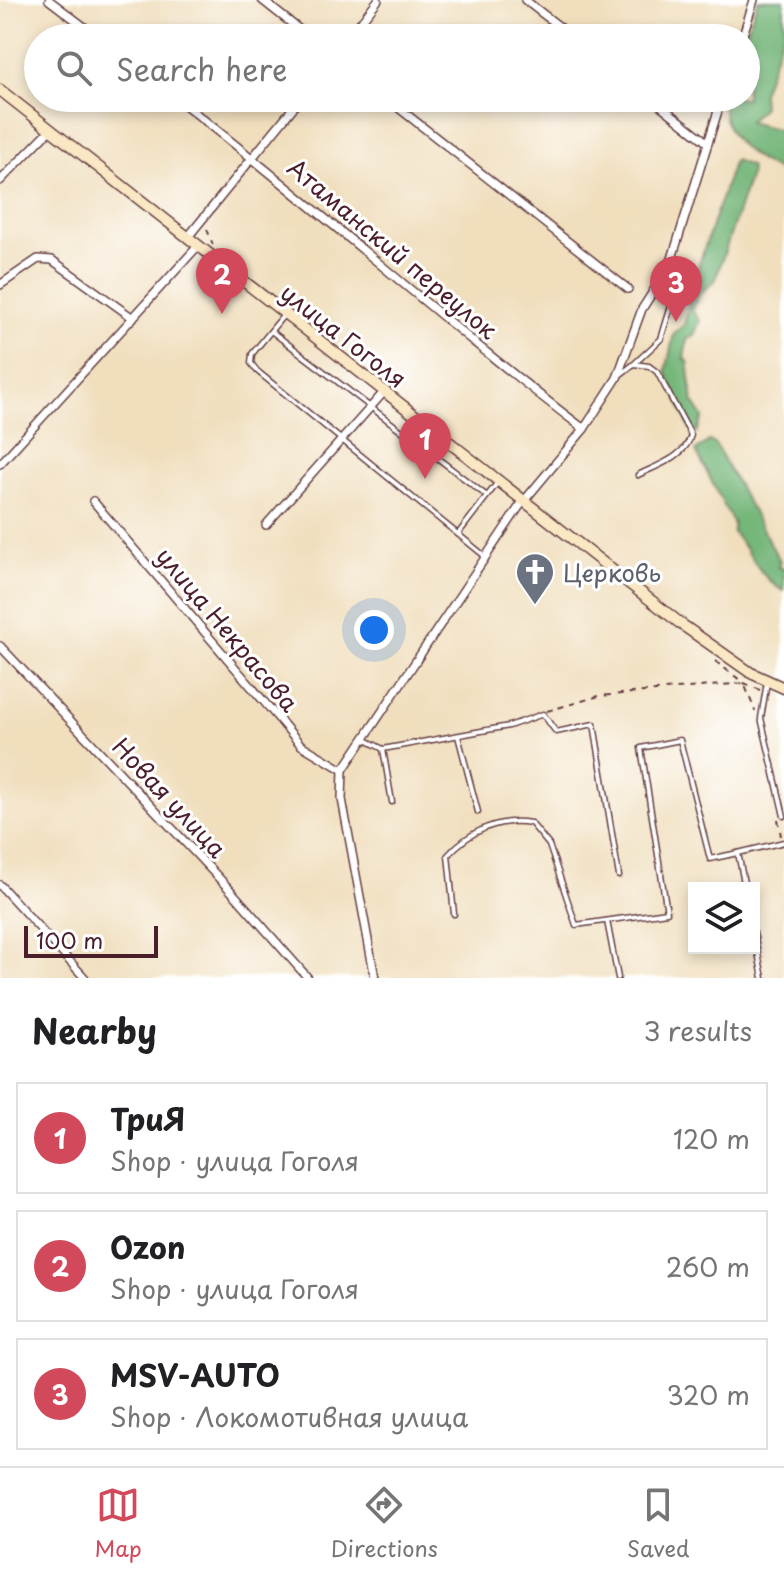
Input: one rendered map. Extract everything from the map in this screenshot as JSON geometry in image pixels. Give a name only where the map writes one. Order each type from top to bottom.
[{"type":"main road","name":"улица Гоголя","points":[[0,92],[24,110]]},
{"type":"main road","name":"улица Гоголя","points":[[26,112],[681,624],[767,682],[784,688]]},
{"type":"street","points":[[49,0],[81,24]]},
{"type":"street","points":[[262,0],[292,24]]},
{"type":"street","points":[[359,24],[378,0]]},
{"type":"street","points":[[525,0],[556,24]]},
{"type":"street","points":[[746,24],[754,0]]},
{"type":"street","name":"Атаманский переулок","points":[[194,112],[414,295],[584,429]]},
{"type":"street","points":[[188,237],[290,112]]},
{"type":"street","points":[[404,112],[628,289]]},
{"type":"street","points":[[669,112],[708,143]]},
{"type":"street","points":[[375,978],[342,799],[343,770],[524,501],[584,429],[617,378],[642,309],[670,265],[718,112]]},
{"type":"street","points":[[0,181],[50,130]]},
{"type":"street","points":[[0,464],[198,246]]},
{"type":"street","points":[[0,285],[38,259],[52,260],[133,318]]},
{"type":"street","points":[[266,525],[384,392]]},
{"type":"street","name":"улица Некрасова","points":[[93,501],[301,745],[343,770]]},
{"type":"street","name":"Новая улица","points":[[0,646],[233,893],[308,978]]},
{"type":"street","points":[[0,885],[85,978]]},
{"type":"lane","points":[[617,378],[661,339],[671,306]]},
{"type":"lane","points":[[285,314],[252,354],[251,363],[486,557]]},
{"type":"lane","points":[[271,331],[487,496]]},
{"type":"lane","points":[[634,364],[649,366],[657,372],[691,435],[690,442],[676,456],[638,475]]},
{"type":"lane","points":[[458,534],[498,481]]},
{"type":"lane","points":[[767,682],[761,718],[784,816]]},
{"type":"lane","points":[[362,738],[383,749],[509,726],[543,714],[556,732],[594,724],[619,876]]},
{"type":"lane","points":[[458,736],[478,812]]},
{"type":"lane","points":[[454,914],[448,855],[468,833],[516,820],[531,823],[549,845],[576,925],[667,912],[641,748],[680,740],[710,859],[783,842]]},
{"type":"lane","points":[[383,749],[392,802]]},
{"type":"lane","points":[[738,853],[744,882]]},
{"type":"lane","points":[[607,921],[618,978]]},
{"type":"lane","points":[[758,954],[763,978]]},
{"type":"path","points":[[543,714],[599,696],[744,683],[755,712]]},
{"type":"path","points":[[776,814],[783,842]]},
{"type":"green space","points":[[758,0],[784,0],[784,30],[762,93],[763,107],[760,110],[760,24],[749,24]]},
{"type":"green space","points":[[724,112],[758,112],[748,122],[784,131],[784,173],[750,153],[732,135]]},
{"type":"green space","points":[[734,160],[750,166],[751,172],[715,281],[699,294],[692,310],[700,321],[694,335],[687,339],[684,359],[688,361],[693,402],[703,417],[697,432],[690,429],[666,372],[674,333],[684,325],[689,303],[683,290],[696,273]]},
{"type":"green space","points":[[709,441],[715,444],[780,561],[778,567],[784,569],[784,591],[768,580],[733,533],[733,523],[696,451]]},
{"type":"place","name":"Ozon","points":[[222,314]]},
{"type":"place","name":"MSV-AUTO","points":[[676,322]]},
{"type":"place","name":"ТриЯ","points":[[425,479]]},
{"type":"place","name":"Церковь","points":[[535,606]]}]
